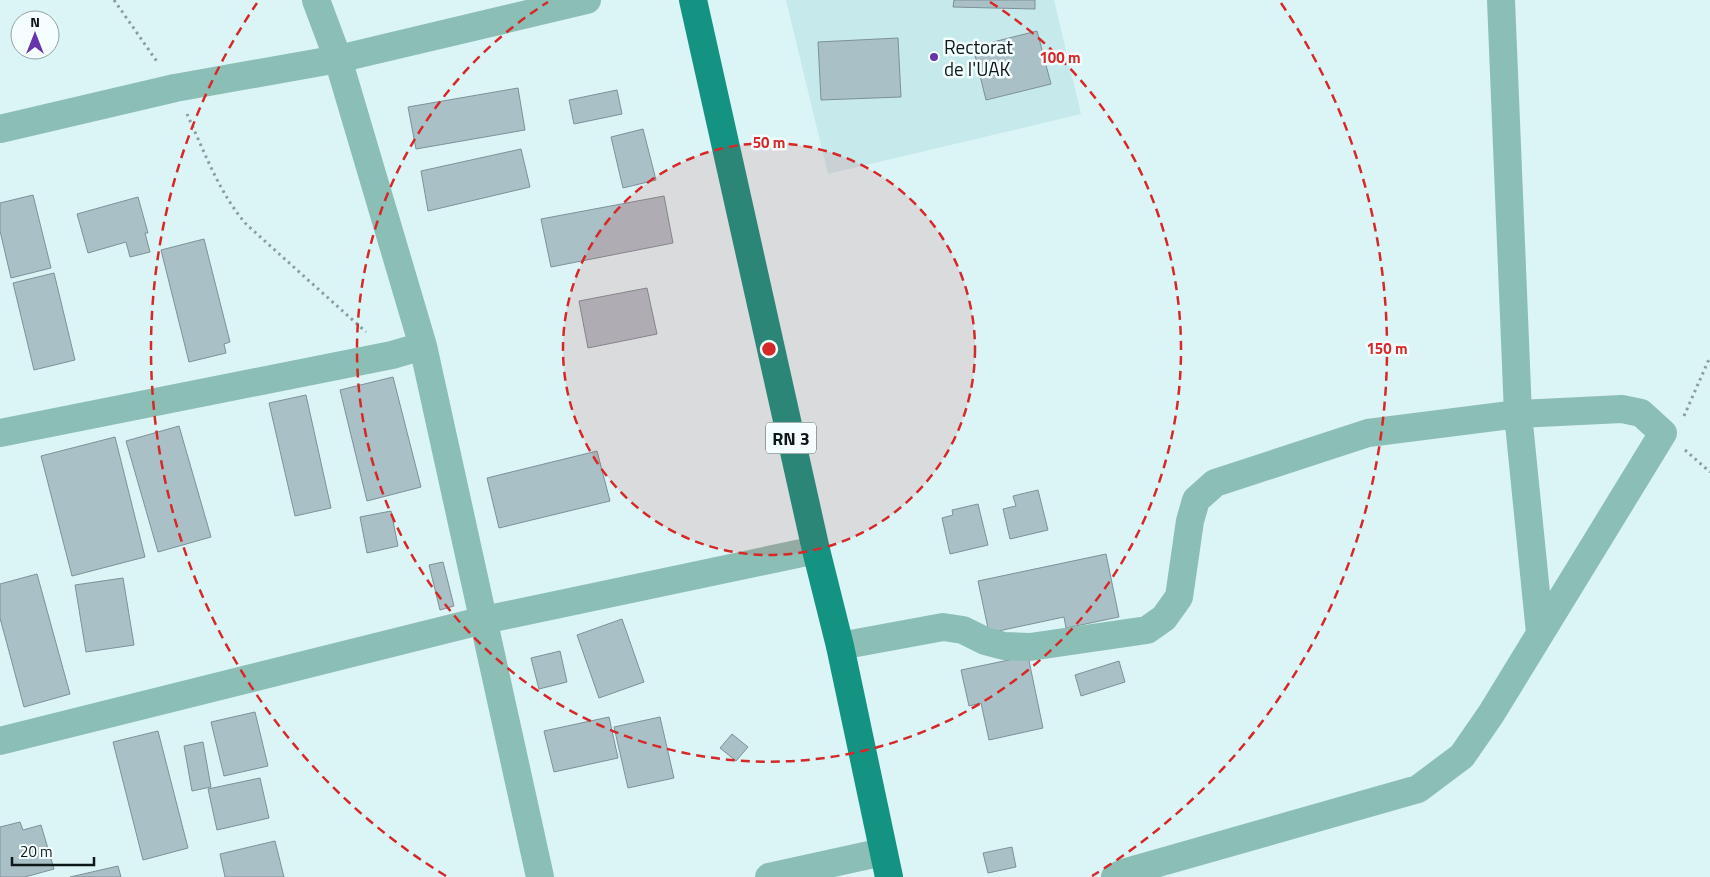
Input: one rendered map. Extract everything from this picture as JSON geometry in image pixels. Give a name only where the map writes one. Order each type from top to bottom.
[{"type":"main road","name":"RN 3","points":[[693,0],[816,550],[840,646],[886,864]]},
{"type":"street","points":[[316,0],[338,59],[423,346],[540,877]]},
{"type":"street","points":[[0,129],[174,88],[338,59],[587,0]]},
{"type":"street","points":[[1501,0],[1518,414],[1540,633]]},
{"type":"street","points":[[0,433],[392,355],[423,346]]},
{"type":"street","points":[[840,646],[943,627],[964,630],[1004,646],[1030,647],[1147,630],[1164,618],[1178,597],[1190,521],[1196,500],[1215,483],[1368,433],[1518,414],[1622,409],[1640,413],[1667,435],[1540,633],[1491,714],[1462,756],[1418,789],[1123,873],[1115,877]]},
{"type":"street","points":[[0,741],[484,620],[816,550]]},
{"type":"street","points":[[769,877],[886,864]]},
{"type":"path","points":[[114,0],[174,88],[236,212],[247,225],[392,355]]},
{"type":"path","points":[[1710,357],[1680,426],[1667,435],[1710,472]]},
{"type":"shaded area","name":"Rectorat de l'UAK","points":[[786,0],[1054,0],[1081,114],[828,174]]},
{"type":"building","points":[[954,0],[1035,0],[1035,9],[953,7]]},
{"type":"building","points":[[1037,31],[1051,84],[986,100],[973,47]]},
{"type":"building","points":[[898,38],[901,97],[821,100],[818,42]]},
{"type":"building","points":[[518,88],[525,130],[416,149],[408,107]]},
{"type":"building","points":[[617,90],[622,114],[574,124],[569,100]]},
{"type":"building","points":[[643,129],[656,180],[623,188],[611,137]]},
{"type":"building","points":[[521,149],[530,187],[428,211],[421,171]]},
{"type":"building","points":[[33,195],[51,268],[11,278],[0,231],[0,203]]},
{"type":"building","points":[[664,196],[673,243],[551,267],[541,219]]},
{"type":"building","points":[[138,197],[148,233],[145,233],[150,252],[130,257],[126,242],[88,253],[77,214]]},
{"type":"building","points":[[204,239],[230,342],[224,344],[226,353],[189,362],[161,250]]},
{"type":"building","points":[[54,273],[75,360],[34,370],[13,283]]},
{"type":"building","points":[[647,288],[657,334],[588,348],[579,301]]},
{"type":"building","points":[[393,377],[421,487],[367,501],[340,390]]},
{"type":"building","points":[[306,395],[331,508],[295,516],[269,403]]},
{"type":"building","points":[[179,426],[211,537],[158,552],[126,441]]},
{"type":"building","points":[[115,437],[145,557],[72,576],[41,456]]},
{"type":"building","points":[[597,451],[610,501],[499,528],[487,478]]},
{"type":"building","points":[[1038,490],[1048,530],[1010,539],[1003,509],[1016,506],[1013,496]]},
{"type":"building","points":[[978,504],[988,545],[950,554],[942,518],[953,515],[952,510]]},
{"type":"building","points":[[391,511],[398,546],[367,553],[360,517]]},
{"type":"building","points":[[1106,554],[1119,617],[1066,628],[1064,617],[989,633],[978,581]]},
{"type":"building","points":[[443,562],[454,606],[440,610],[429,565]]},
{"type":"building","points":[[37,574],[70,694],[24,707],[0,618],[0,584]]},
{"type":"building","points":[[123,578],[134,645],[86,652],[75,585]]},
{"type":"building","points":[[622,619],[644,682],[599,698],[577,635]]},
{"type":"building","points":[[560,651],[567,682],[539,689],[531,658]]},
{"type":"building","points":[[1028,656],[1043,728],[989,740],[981,703],[969,706],[961,670]]},
{"type":"building","points":[[1119,661],[1125,682],[1081,696],[1075,675]]},
{"type":"building","points":[[255,712],[268,766],[224,776],[211,722]]},
{"type":"building","points":[[609,717],[618,758],[554,772],[544,731]]},
{"type":"building","points":[[660,717],[674,778],[628,788],[614,727]]},
{"type":"building","points":[[158,731],[188,848],[143,860],[113,742]]},
{"type":"building","points":[[732,734],[748,747],[736,761],[720,748]]},
{"type":"building","points":[[203,742],[211,787],[192,791],[184,746]]},
{"type":"building","points":[[260,778],[269,818],[217,830],[208,789]]},
{"type":"building","points":[[20,822],[23,830],[41,825],[54,869],[25,877],[0,877],[0,827]]},
{"type":"building","points":[[275,841],[284,877],[225,877],[220,854]]},
{"type":"building","points":[[1012,847],[1016,867],[988,873],[983,853]]},
{"type":"building","points":[[118,866],[121,877],[70,877]]},
{"type":"place","name":"Rectorat de l'UAK","points":[[934,57]]}]
